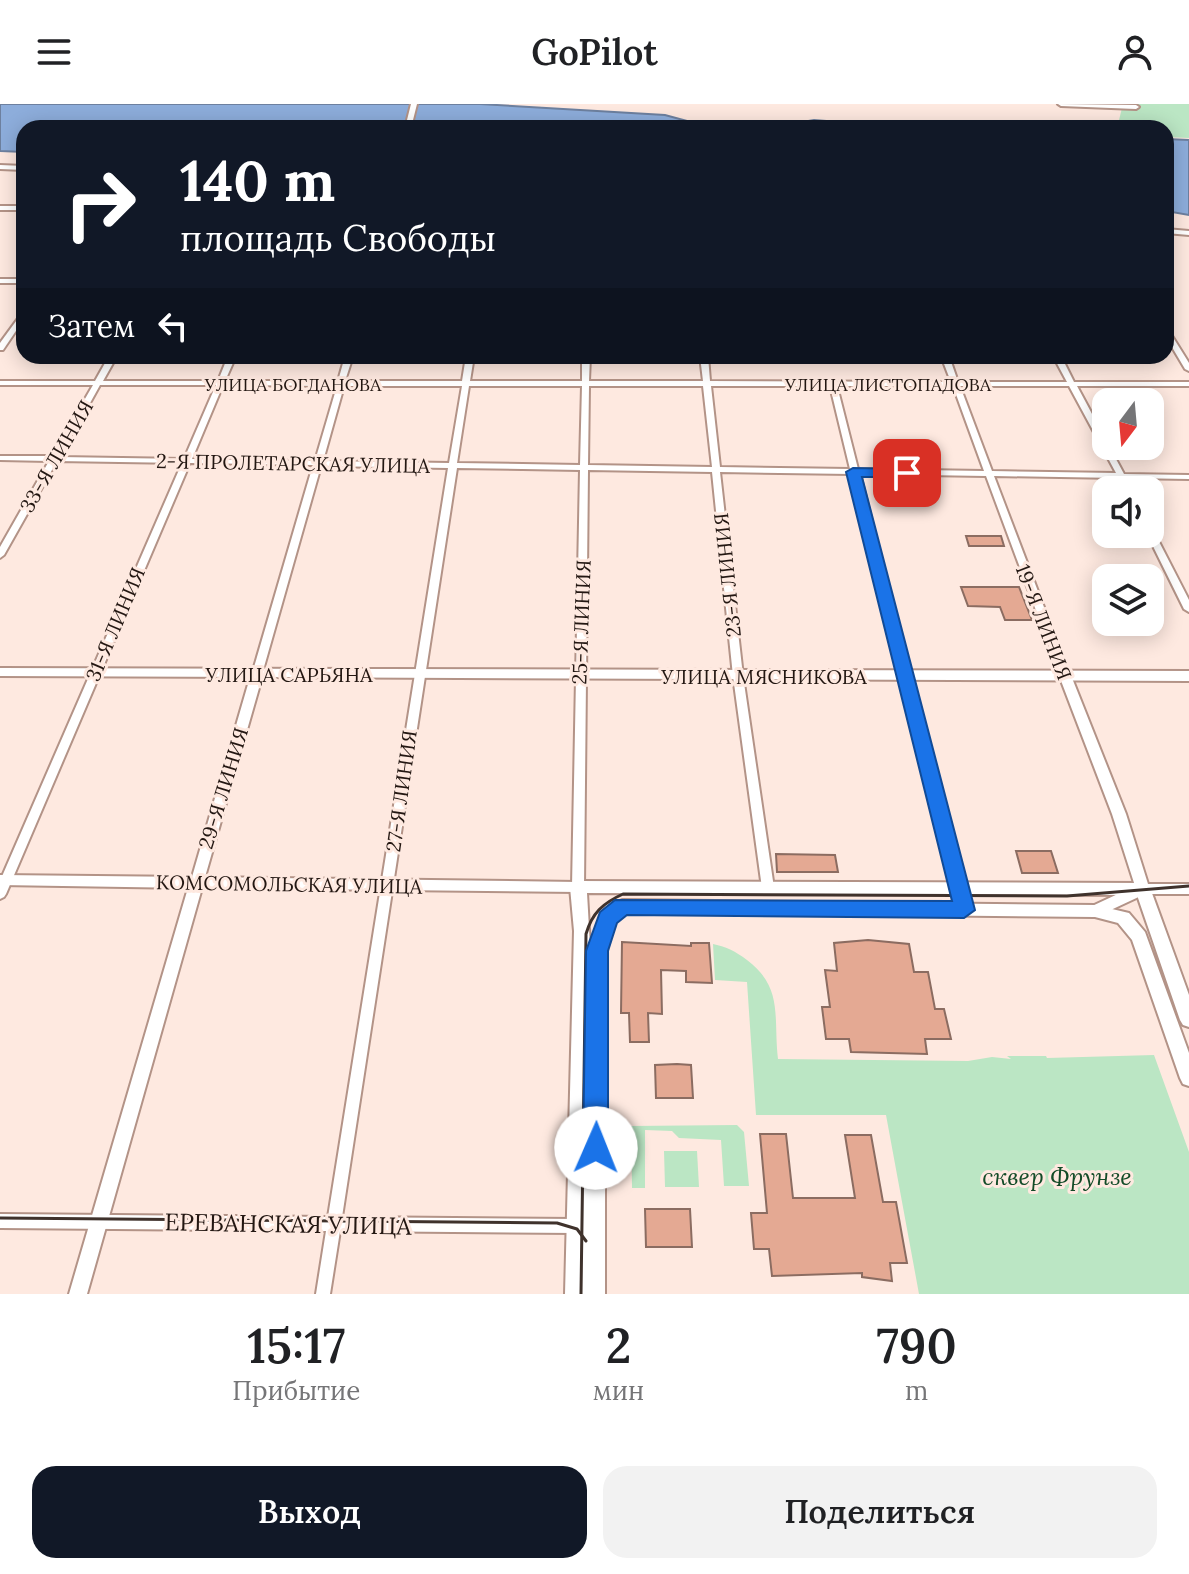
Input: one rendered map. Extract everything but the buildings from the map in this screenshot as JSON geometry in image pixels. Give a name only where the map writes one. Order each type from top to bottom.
[{"type":"main road","name":"УЛИЦА САРЬЯНА","points":[[0,672],[578,675]]},
{"type":"main road","name":"УЛИЦА МЯСНИКОВА","points":[[578,675],[1189,676]]},
{"type":"main road","points":[[578,887],[1143,889],[1150,917],[1189,1020]]},
{"type":"main road","points":[[578,887],[606,895],[622,906],[1095,911],[1123,918],[1139,937],[1189,1078]]},
{"type":"main road","points":[[575,1294],[582,931],[578,887]]},
{"type":"main road","points":[[595,1294],[597,951],[608,918],[622,906]]},
{"type":"street","points":[[1061,104],[1136,107]]},
{"type":"street","points":[[0,348],[16,325]]},
{"type":"street","points":[[1174,344],[1189,369]]},
{"type":"street","name":"33-Я ЛИНИЯ","points":[[0,555],[109,364]]},
{"type":"street","name":"31-Я ЛИНИЯ","points":[[2,885],[228,364]]},
{"type":"street","name":"29-Я ЛИНИЯ","points":[[78,1294],[347,364]]},
{"type":"street","name":"27-Я ЛИНИЯ","points":[[323,1294],[469,364]]},
{"type":"street","name":"25-Я ЛИНИЯ","points":[[578,887],[578,675],[586,468],[586,364]]},
{"type":"street","name":"23-Я ЛИНИЯ","points":[[705,364],[738,676],[768,888]]},
{"type":"street","name":"19-Я ЛИНИЯ","points":[[947,364],[1119,814],[1143,889]]},
{"type":"street","points":[[1061,364],[1122,476]]},
{"type":"street","name":"УЛИЦА БОГДАНОВА","points":[[0,383],[586,385]]},
{"type":"street","points":[[833,384],[903,677],[964,910]]},
{"type":"street","name":"УЛИЦА ЛИСТОПАДОВА","points":[[586,385],[1189,384]]},
{"type":"street","name":"2-Я ПРОЛЕТАРСКАЯ УЛИЦА","points":[[0,458],[1122,476]]},
{"type":"street","name":"2-Я ПРОЛЕТАРСКАЯ УЛИЦА","points":[[1164,477],[1189,477]]},
{"type":"street","points":[[1158,548],[1189,609]]},
{"type":"street","name":"КОМСОМОЛЬСКАЯ УЛИЦА","points":[[2,885],[195,883],[578,887]]},
{"type":"street","points":[[1095,911],[1143,889],[1189,889]]},
{"type":"street","name":"ЕРЕВАНСКАЯ УЛИЦА","points":[[0,1221],[576,1226]]},
{"type":"green space","points":[[1123,104],[1189,104],[1189,138],[1174,137],[1174,120],[1119,120]]},
{"type":"green space","name":"сквер Фрунзе","points":[[713,944],[743,957],[767,981],[774,1004],[778,1059],[968,1061],[992,1057],[1011,1059],[1007,1056],[1154,1055],[1189,1152],[1189,1294],[919,1294],[886,1115],[756,1115],[747,982],[715,980]]},
{"type":"green space","points":[[737,1125],[744,1132],[749,1186],[724,1186],[721,1140],[679,1138],[672,1131],[645,1130],[645,1188],[632,1188],[631,1126]]},
{"type":"green space","points":[[664,1151],[697,1151],[699,1187],[665,1187]]},
{"type":"water","points":[[0,104],[480,104],[665,115],[683,120],[16,120],[16,152],[0,151]]},
{"type":"water","points":[[1174,139],[1189,140],[1189,215],[1174,212]]},
{"type":"tram line","points":[[582,1235],[586,934],[595,914],[610,901],[623,894],[1067,896],[1189,886]]},
{"type":"tram line","points":[[0,1218],[557,1223],[577,1229],[582,1235]]},
{"type":"tram line","points":[[581,1294],[582,1235]]},
{"type":"tram line","points":[[582,1235],[586,1241]]},
{"type":"route","points":[[596,1148],[597,951],[608,918],[622,906],[964,910],[853,472],[907,473]]}]
